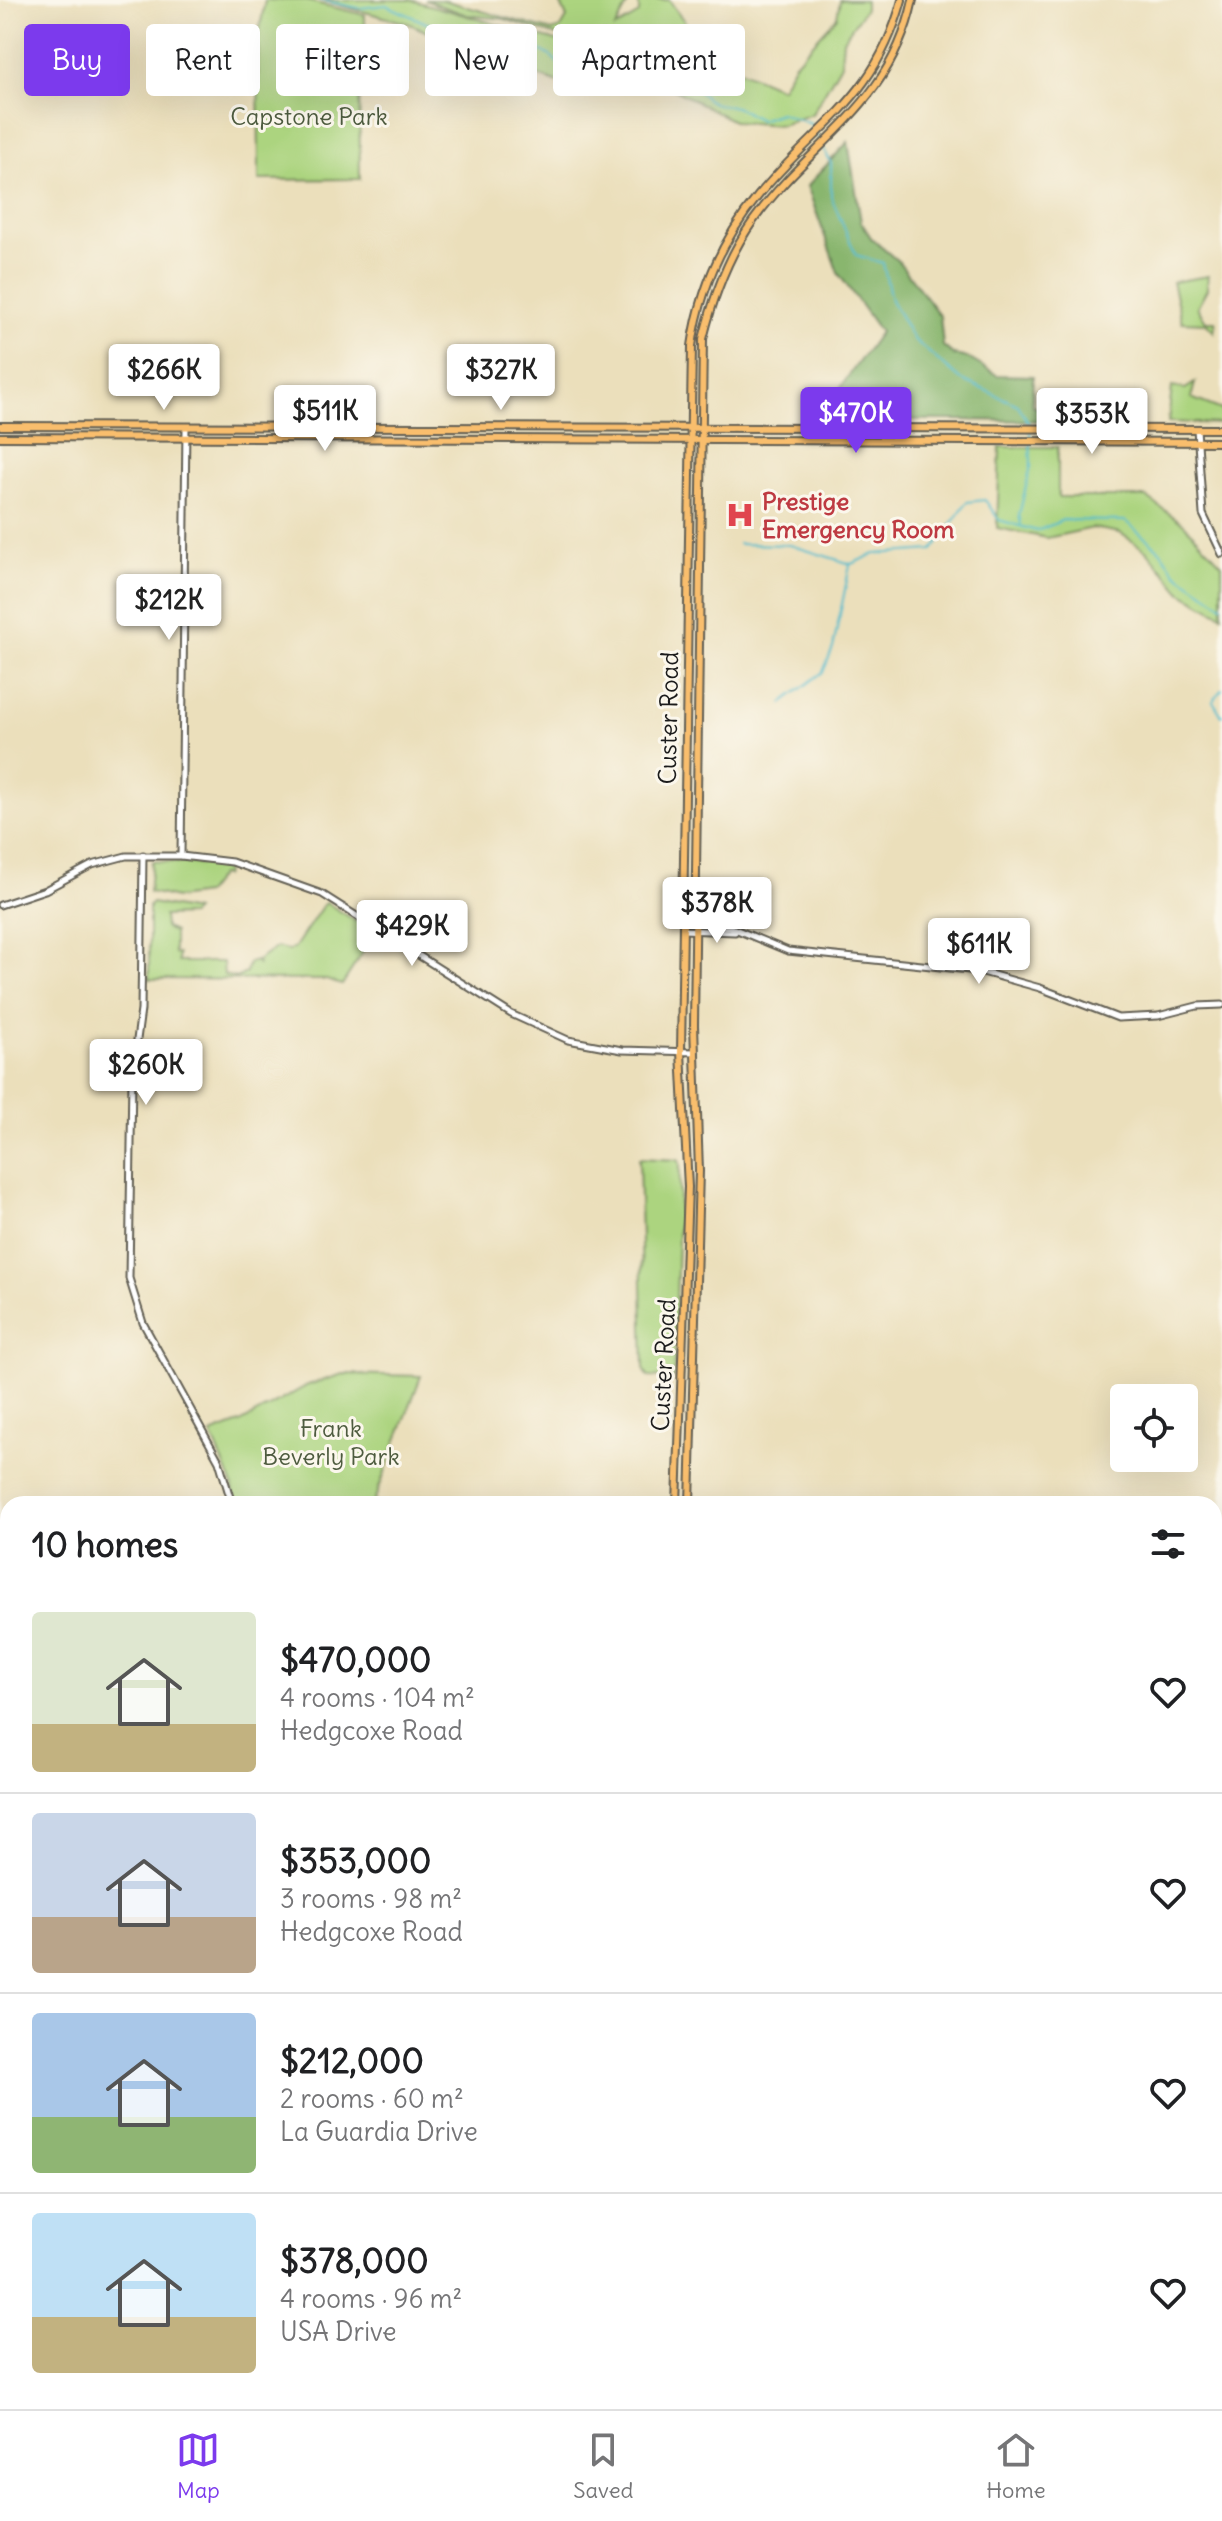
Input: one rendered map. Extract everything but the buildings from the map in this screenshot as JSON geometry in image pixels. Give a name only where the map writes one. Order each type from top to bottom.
[{"type":"main road","name":"Custer Road","points":[[677,1496],[688,1187],[681,1052],[692,346],[708,279],[743,216],[851,103],[873,72],[902,0]]},
{"type":"main road","name":"Custer Road","points":[[690,1496],[699,1171],[695,926],[703,339],[726,269],[751,223],[860,109],[894,55],[913,0]]},
{"type":"main road","points":[[851,103],[860,109]]},
{"type":"main road","points":[[0,426],[1222,429]]},
{"type":"main road","points":[[560,427],[560,439]]},
{"type":"main road","points":[[829,427],[829,440]]},
{"type":"main road","points":[[940,441],[941,427]]},
{"type":"main road","points":[[0,437],[1222,442]]},
{"type":"main road","points":[[688,525],[699,525]]},
{"type":"street","points":[[181,856],[186,428]]},
{"type":"street","points":[[1197,429],[1203,514],[1222,554]]},
{"type":"street","points":[[143,855],[141,1010],[132,1077],[129,1278],[143,1323],[219,1461],[230,1496]]},
{"type":"street","points":[[0,905],[45,890],[92,865],[143,855],[181,856],[250,866],[322,894],[511,1014],[568,1040],[622,1050],[695,1052]]},
{"type":"street","points":[[683,926],[740,932],[788,951],[979,971],[1040,988],[1118,1018],[1158,1016],[1197,1006],[1222,1005]]},
{"type":"green space","name":"Capstone Park","points":[[265,0],[303,0],[365,15],[365,24],[276,24],[276,96],[359,96],[360,179],[259,180],[260,28]]},
{"type":"green space","points":[[320,0],[411,0],[496,24],[425,24],[425,31]]},
{"type":"green space","points":[[425,0],[443,0],[527,24],[467,15]]},
{"type":"green space","points":[[559,0],[630,0],[617,24],[563,24],[567,18]]},
{"type":"green space","points":[[639,0],[669,0],[686,24],[622,24],[639,14]]},
{"type":"green space","points":[[840,0],[865,0],[865,9],[843,40],[841,64],[812,114],[781,125],[735,122],[686,96],[745,96],[745,73],[781,88],[794,64],[837,17]]},
{"type":"green space","points":[[537,27],[552,31],[553,35],[537,30]]},
{"type":"green space","points":[[537,36],[553,40],[553,81],[537,75]]},
{"type":"green space","points":[[848,142],[861,222],[872,239],[899,262],[940,316],[943,346],[954,355],[968,358],[997,375],[1033,376],[1032,404],[1043,411],[1079,421],[818,419],[880,332],[838,273],[807,186]]},
{"type":"green space","points":[[1208,276],[1207,289],[1197,307],[1206,321],[1216,321],[1214,332],[1206,323],[1182,322],[1172,282]]},
{"type":"green space","points":[[1195,383],[1191,398],[1222,410],[1222,424],[1168,422],[1172,387],[1185,389]]},
{"type":"green space","points":[[1000,447],[1058,447],[1058,497],[1146,497],[1184,524],[1222,564],[1222,615],[1182,593],[1147,551],[1120,533],[1093,528],[1047,538],[997,528]]},
{"type":"green space","points":[[152,861],[205,864],[226,869],[224,876],[220,875],[205,894],[176,898],[149,892]]},
{"type":"green space","points":[[152,903],[195,911],[191,915],[164,916],[165,928],[174,932],[174,954],[178,954],[178,962],[223,962],[224,975],[236,978],[246,973],[249,963],[256,961],[258,966],[257,961],[277,947],[289,951],[295,947],[327,903],[373,932],[373,936],[342,985],[326,980],[149,979],[149,906]]},
{"type":"green space","points":[[639,1158],[679,1160],[680,1165],[674,1378],[648,1377],[644,1369]]},
{"type":"green space","name":"Frank Beverly Park","points":[[343,1374],[421,1376],[376,1496],[234,1496],[211,1434],[240,1423],[308,1385]]},
{"type":"waterway","points":[[319,0],[359,8],[386,5],[449,33],[486,31],[490,40],[549,55],[568,76],[605,71],[637,43],[667,60],[713,103],[738,108],[760,120],[780,113],[811,124],[831,163],[831,197],[856,255],[883,263],[891,300],[913,339],[960,379],[1018,405],[1030,425]]},
{"type":"waterway","points":[[1021,524],[1019,515],[1031,466],[1030,431]]},
{"type":"waterway","points":[[738,544],[790,545],[851,564],[875,554],[933,550],[967,502],[985,500],[999,520],[1037,531],[1063,520],[1125,521],[1160,550],[1176,573],[1222,605]]},
{"type":"waterway","points":[[782,703],[823,672],[833,648],[850,565]]},
{"type":"waterway","points":[[1222,689],[1213,701],[1222,716]]},
{"type":"place","name":"Prestige Emergency Room","points":[[740,515]]}]
